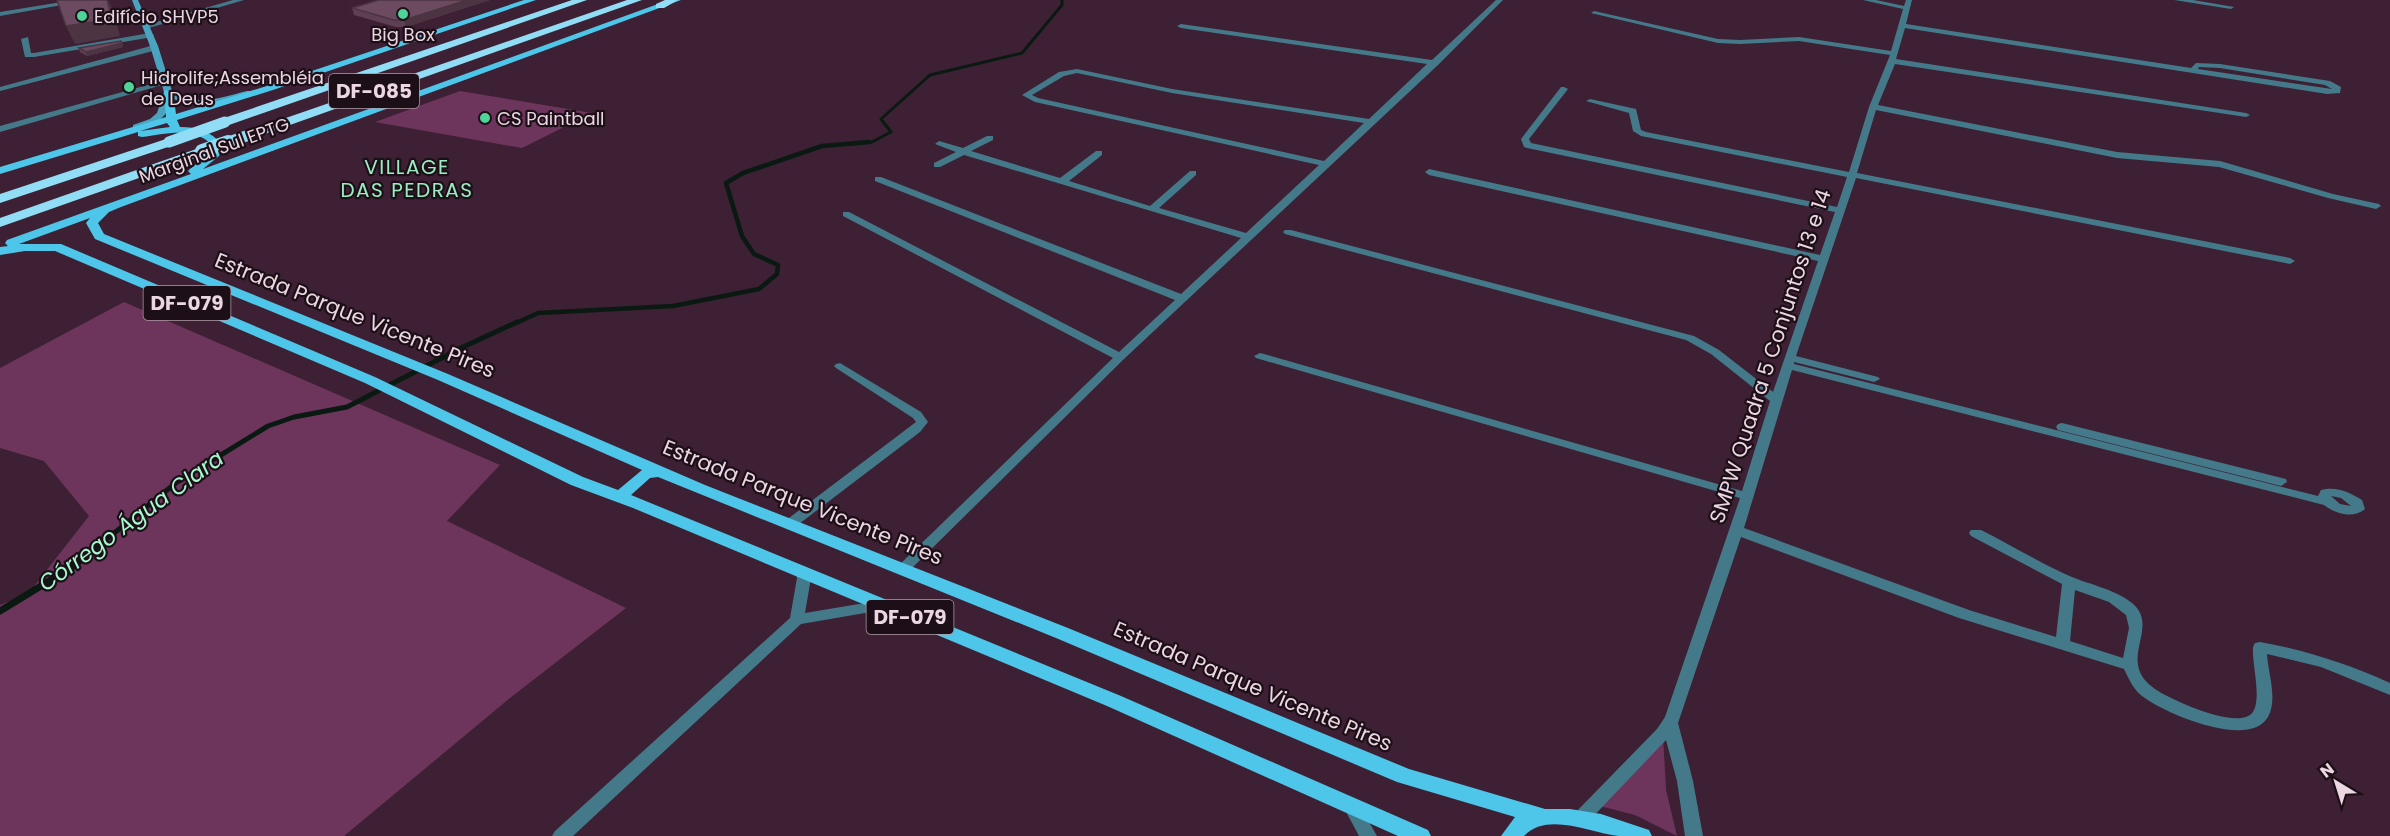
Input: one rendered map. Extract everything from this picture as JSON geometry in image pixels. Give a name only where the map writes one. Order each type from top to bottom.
[{"type":"highway","name":"DF-085","points":[[0,199],[582,0]]},
{"type":"highway","name":"DF-085","points":[[0,223],[637,0]]},
{"type":"highway","points":[[660,6],[675,0]]},
{"type":"main road","points":[[135,0],[154,46],[167,88],[175,127],[180,130]]},
{"type":"main road","points":[[0,171],[273,87],[532,0]]},
{"type":"main road","name":"Marginal Sul EPTG","points":[[0,249],[126,200],[660,6]]},
{"type":"main road","points":[[167,88],[181,101],[200,103],[273,87]]},
{"type":"main road","points":[[115,135],[155,119],[164,109],[167,88]]},
{"type":"main road","points":[[77,147],[122,137],[180,130],[202,133],[213,138],[217,145],[215,154],[206,163],[188,175],[154,190]]},
{"type":"main road","name":"Estrada Parque Vicente Pires","points":[[126,200],[96,218],[92,223],[99,236],[443,377],[699,489],[903,569],[1404,776],[1547,818]]},
{"type":"main road","name":"DF-079","points":[[0,249],[57,247],[370,380],[577,481],[1123,705],[1420,836]]},
{"type":"main road","points":[[620,497],[645,474],[664,472]]},
{"type":"main road","name":"DF-079","points":[[1512,836],[1517,828],[1528,820],[1547,818],[1580,819],[1641,836]]},
{"type":"street","points":[[0,14],[87,0]]},
{"type":"street","points":[[146,26],[241,0]]},
{"type":"street","points":[[903,569],[1120,357],[1500,0]]},
{"type":"street","points":[[1866,0],[1908,4]]},
{"type":"street","points":[[2177,0],[2231,8]]},
{"type":"street","name":"SMPW Quadra 5 Conjuntos 13 e 14","points":[[1580,819],[1670,724],[1737,531],[1776,400],[1908,4]]},
{"type":"street","points":[[1594,13],[1718,41],[1799,39],[1892,57],[2246,115]]},
{"type":"street","points":[[1901,25],[2193,71],[2327,92],[2338,89],[2327,82],[2220,66],[2196,65],[2193,71]]},
{"type":"street","points":[[1181,26],[1435,63]]},
{"type":"street","points":[[26,39],[28,55],[31,56],[150,35]]},
{"type":"street","points":[[0,87],[150,49],[154,46]]},
{"type":"street","points":[[1327,164],[1035,100],[1026,95],[1062,74],[1077,71],[1172,90],[1372,122]]},
{"type":"street","points":[[0,129],[167,88]]},
{"type":"street","points":[[1564,89],[1525,139],[1527,145],[1840,210]]},
{"type":"street","points":[[1590,101],[1633,111],[1637,131],[1644,134],[2290,261]]},
{"type":"street","points":[[1873,107],[2117,155],[2220,164],[2331,196],[2376,206]]},
{"type":"street","points":[[937,165],[990,138]]},
{"type":"street","points":[[939,144],[1250,237]]},
{"type":"street","points":[[1061,182],[1099,153]]},
{"type":"street","points":[[1429,172],[1824,259]]},
{"type":"street","points":[[1152,209],[1193,173]]},
{"type":"street","points":[[878,180],[1183,298]]},
{"type":"street","points":[[846,214],[1120,357]]},
{"type":"street","points":[[1288,232],[1690,338],[1715,352],[1776,400]]},
{"type":"street","points":[[1260,356],[1746,496]]},
{"type":"street","points":[[1789,362],[2326,497]]},
{"type":"street","points":[[789,524],[916,429],[922,422],[916,415],[840,366]]},
{"type":"street","points":[[1737,531],[1964,614],[2131,666]]},
{"type":"street","points":[[1976,533],[2069,581],[2095,590],[2129,608],[2134,616],[2136,628],[2131,666],[2140,684],[2162,702],[2184,712],[2231,724],[2247,725],[2256,721],[2262,714],[2260,647],[2287,651],[2330,664],[2390,689]]},
{"type":"street","points":[[797,620],[804,578],[802,572]]},
{"type":"street","points":[[2062,645],[2069,581]]},
{"type":"street","points":[[561,836],[797,620],[871,608],[892,609]]},
{"type":"street","points":[[1670,724],[1685,781],[1694,836]]},
{"type":"street","points":[[1351,807],[1368,836]]},
{"type":"shaded area","name":"CS Paintball","points":[[460,91],[592,113],[522,148],[375,122]]},
{"type":"shaded area","points":[[124,302],[500,465],[447,521],[626,608],[510,698],[344,836],[0,836],[0,605],[28,594],[89,516],[44,461],[0,448],[0,368]]},
{"type":"shaded area","points":[[1663,735],[1666,790],[1677,836],[1635,815],[1596,805]]},
{"type":"building","points":[[57,0],[107,0],[112,19],[66,26]]},
{"type":"building","points":[[379,0],[467,0],[404,20],[394,20],[352,8]]},
{"type":"building","points":[[121,41],[122,43],[86,52],[79,48]]},
{"type":"waterway","name":"Córrego Água Clara","points":[[850,144],[872,142],[891,132],[881,119],[930,75],[1022,53],[1062,5],[1062,0]]},
{"type":"waterway","name":"Córrego Água Clara","points":[[514,324],[538,313],[673,306],[759,289],[777,274],[778,265],[754,254],[742,236],[726,183],[743,173],[822,146],[869,142]]},
{"type":"waterway","name":"Córrego Água Clara","points":[[92,551],[177,482],[268,426],[294,417],[347,407],[517,322]]},
{"type":"waterway","name":"Córrego Água Clara","points":[[0,611],[72,567],[94,549]]},
{"type":"place","name":"Big Box","points":[[403,14]]},
{"type":"place","name":"Edifício SHVP5","points":[[82,16]]},
{"type":"place","name":"Hidrolife;Assembléia de Deus","points":[[129,87]]},
{"type":"place","name":"CS Paintball","points":[[485,118]]},
{"type":"district","name":"VILLAGE DAS PEDRAS","points":[[407,178]]}]
